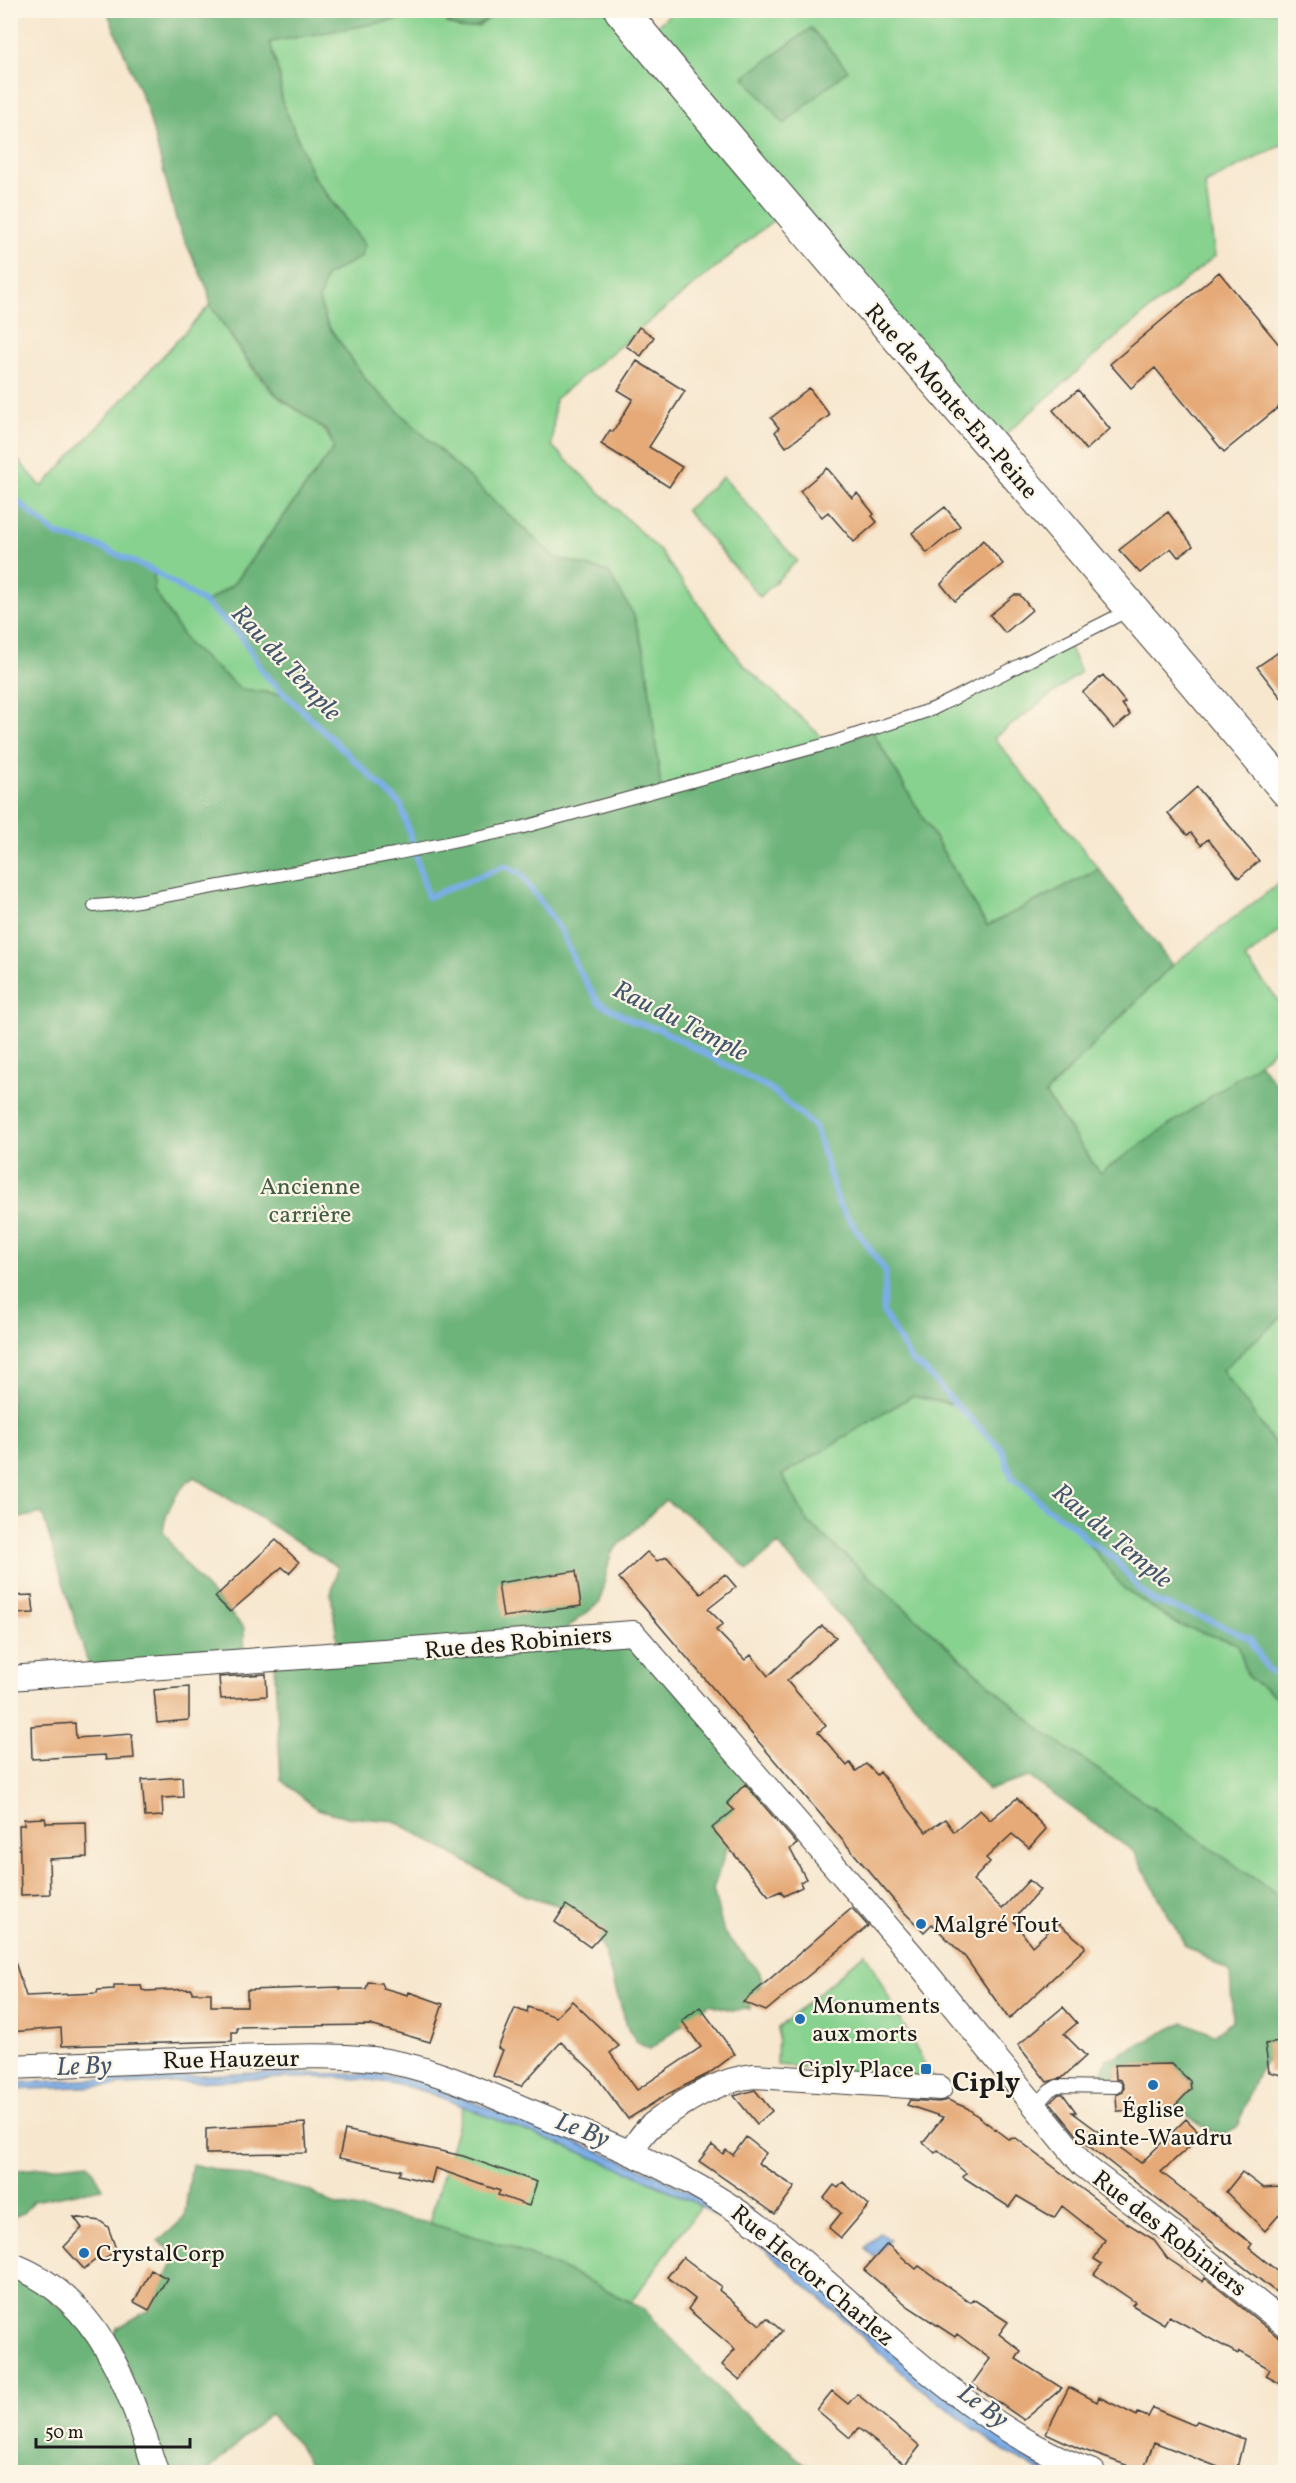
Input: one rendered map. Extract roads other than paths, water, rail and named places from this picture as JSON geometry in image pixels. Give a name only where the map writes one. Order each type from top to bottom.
[{"type":"main road","name":"Rue de Monte-En-Peine","points":[[621,10],[816,243],[1133,608],[1286,790]]},
{"type":"street","name":"Rue des Robiniers","points":[[10,1678],[633,1633],[890,1930],[1083,2165],[1172,2232],[1286,2325]]},
{"type":"street","name":"Rue Hauzeur","points":[[10,2067],[254,2057],[342,2057],[408,2065],[450,2078]]},
{"type":"street","points":[[630,2153],[652,2124],[719,2084],[734,2078],[754,2076],[940,2088]]},
{"type":"street","name":"Rue Hector Charlez","points":[[450,2078],[675,2173],[745,2215],[954,2392],[1012,2432],[1093,2472]]},
{"type":"street","points":[[10,2264],[49,2284],[79,2309],[95,2329],[108,2349],[131,2400],[156,2472]]},
{"type":"lane","points":[[94,906],[121,904],[394,854],[574,814],[872,731],[933,709],[1133,608]]},
{"type":"lane","points":[[1036,2106],[1057,2086],[1116,2087]]},
{"type":"water","points":[[255,2073],[378,2074],[420,2081],[644,2169],[725,2210],[1002,2437],[1060,2472],[1040,2472],[994,2444],[916,2385],[766,2250],[701,2206],[640,2176],[432,2094],[379,2081],[325,2077],[11,2090],[10,2083]]},
{"type":"water","points":[[880,2232],[890,2240],[875,2257],[865,2249]]},
{"type":"waterway","name":"Rau du Temple","points":[[10,495],[56,534],[98,546],[154,571],[205,603],[241,636],[266,676],[401,805],[428,897],[505,866],[520,873],[562,932],[578,969],[598,1002],[635,1022],[661,1030],[771,1089],[815,1127],[839,1205],[886,1272],[883,1312],[913,1363],[925,1370],[956,1405],[1002,1449],[1012,1478],[1024,1485],[1045,1507],[1074,1526],[1087,1540],[1114,1558],[1139,1589],[1154,1601],[1207,1619],[1250,1639],[1267,1669],[1286,1682]]},
{"type":"place","name":"Malgré Tout","points":[[921,1924]]},
{"type":"place","name":"Monuments aux morts","points":[[800,2019]]},
{"type":"place","name":"Ciply Place","points":[[926,2069]]},
{"type":"place","name":"Église Sainte-Waudru","points":[[1153,2085]]},
{"type":"place","name":"CrystalCorp","points":[[84,2253]]},
{"type":"district","name":"Ciply","points":[[986,2082]]},
{"type":"park label","name":"Ancienne carrière","points":[[310,1200]]},
{"type":"water label","name":"Le By","points":[[84,2065]]},
{"type":"water label","name":"Le By","points":[[583,2129]]},
{"type":"water label","name":"Le By","points":[[984,2405]]}]
